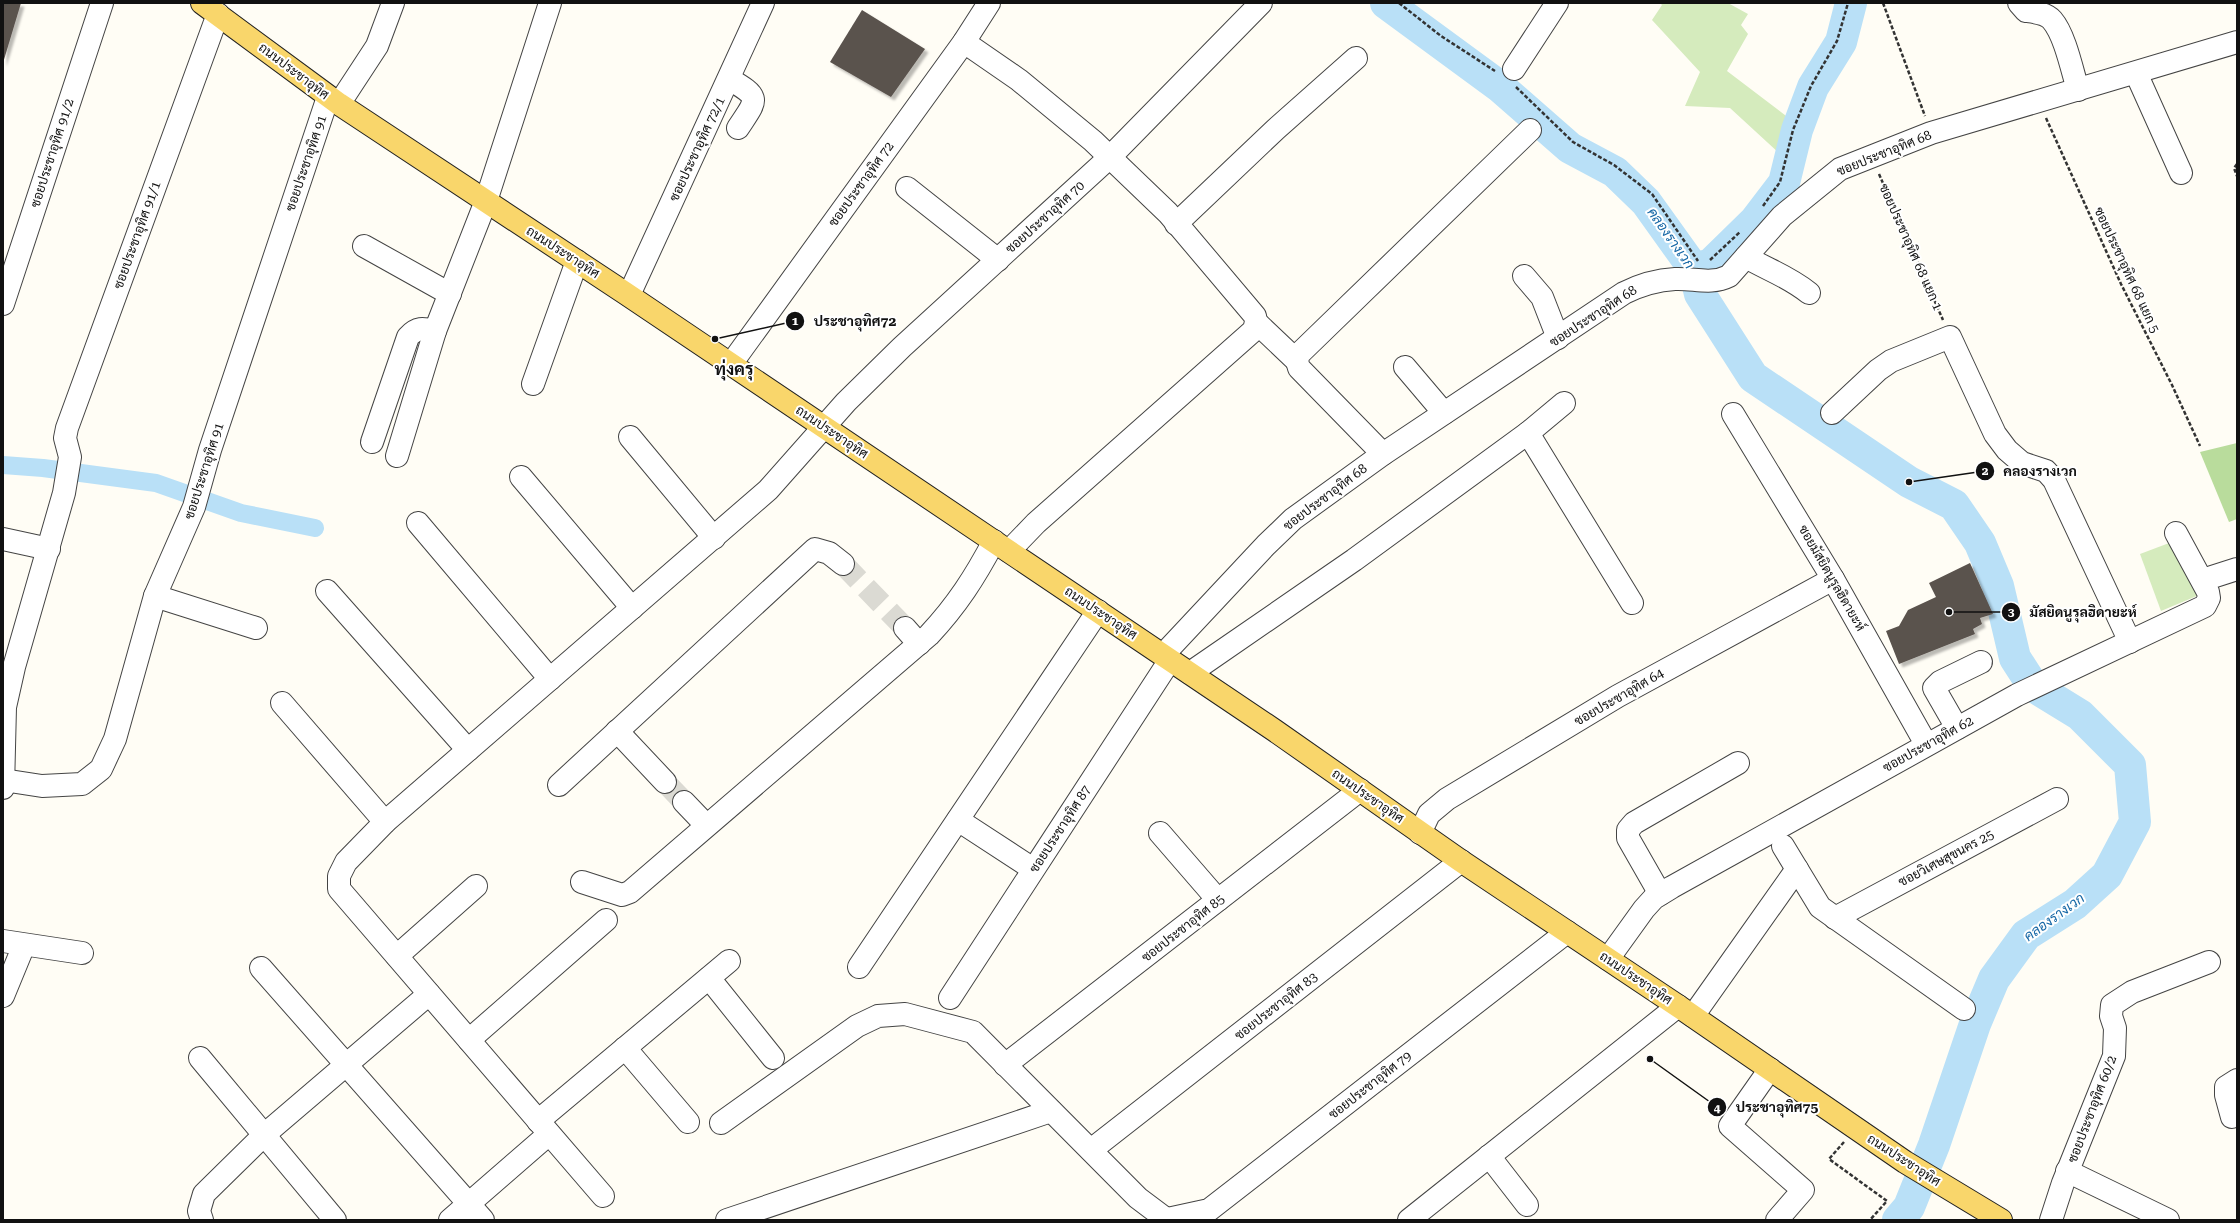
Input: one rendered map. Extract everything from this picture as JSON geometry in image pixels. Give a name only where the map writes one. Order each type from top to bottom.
[{"type":"main road","name":"ถนนประชาอุทิศ","points":[[207,6],[334,101],[629,295],[1002,546],[1190,673],[1461,861],[1686,1011],[1905,1162],[2001,1220]]},
{"type":"street","name":"ซอยประชาอุทิศ 91/2","points":[[3,304],[102,3]]},
{"type":"street","name":"ซอยประชาอุทิศ 91","points":[[4,783],[42,786],[82,784],[101,768],[115,739],[155,596],[194,507],[201,480],[334,101],[377,46],[393,3]]},
{"type":"street","points":[[396,456],[435,331],[486,201],[550,3]]},
{"type":"street","name":"ซอยประชาอุทิศ 72/1","points":[[629,295],[729,80],[763,3]]},
{"type":"street","name":"ซอยประชาอุทิศ 72","points":[[730,364],[964,42],[989,3]]},
{"type":"street","name":"ซอยประชาอุทิศ 70","points":[[603,1196],[339,890],[339,876],[346,862],[385,822],[768,490],[846,402],[902,347],[1110,157],[1260,3]]},
{"type":"street","points":[[1508,75],[1558,3]]},
{"type":"street","points":[[2019,3],[2026,11],[2038,12],[2051,19],[2059,32],[2078,90]]},
{"type":"street","name":"ซอยประชาอุทิศ 91/1","points":[[49,549],[64,493],[70,457],[65,438],[67,428],[207,6]]},
{"type":"street","points":[[582,882],[622,895],[626,893],[920,644],[953,610],[970,584],[1002,546],[1036,523],[1254,330],[1256,322],[1255,316],[1241,298],[1176,224],[1110,157],[1019,80],[964,42]]},
{"type":"street","name":"ซอยประชาอุทิศ 68","points":[[1167,658],[1266,544],[1293,519],[1383,454],[1638,286],[1675,279],[1718,281],[1729,276],[1782,216],[1824,180],[1840,169],[1931,133],[2237,42]]},
{"type":"street","points":[[1176,224],[1276,129],[1356,58]]},
{"type":"street","points":[[2136,73],[2181,172]]},
{"type":"street","points":[[729,80],[744,88],[753,98],[754,104],[738,128]]},
{"type":"street","points":[[1297,361],[1299,354],[1307,346],[1530,130]]},
{"type":"street","points":[[907,188],[998,260]]},
{"type":"street","points":[[364,246],[450,294]]},
{"type":"street","points":[[1746,257],[1764,268],[1780,273],[1809,293]]},
{"type":"street","points":[[533,384],[577,261]]},
{"type":"street","points":[[1524,276],[1542,297],[1558,338]]},
{"type":"street","points":[[1256,322],[1297,361],[1299,368],[1383,454]]},
{"type":"street","points":[[372,442],[408,337],[415,330],[423,328],[435,331]]},
{"type":"street","points":[[1832,414],[1878,370],[1891,361],[1950,337],[1995,434],[2007,450],[2022,463],[2046,471],[2054,480],[2130,642]]},
{"type":"street","points":[[1405,367],[1444,413]]},
{"type":"street","points":[[1190,673],[1354,560],[1528,433],[1564,403]]},
{"type":"street","name":"ซอยมัสยิดนูรุลฮิดายะห์","points":[[1733,414],[1833,579],[1926,744]]},
{"type":"street","points":[[1528,433],[1632,604]]},
{"type":"street","points":[[630,437],[714,538]]},
{"type":"street","points":[[522,477],[632,608]]},
{"type":"street","points":[[418,523],[550,679]]},
{"type":"street","name":"ซอยประชาอุทิศ 62","points":[[1608,959],[1644,908],[1660,894],[1926,744],[2017,695],[2205,606],[2209,598],[2208,592],[2176,533]]},
{"type":"street","points":[[3,539],[49,549],[9,666],[5,707],[4,783]]},
{"type":"street","points":[[559,785],[816,549],[829,553],[842,564]]},
{"type":"street","points":[[2212,577],[2237,569]]},
{"type":"street","name":"ซอยประชาอุทิศ 64","points":[[1420,833],[1429,814],[1447,798],[1618,696],[1833,579]]},
{"type":"street","points":[[327,590],[468,750]]},
{"type":"street","points":[[155,596],[256,628]]},
{"type":"street","points":[[859,967],[1098,611]]},
{"type":"street","points":[[905,628],[920,644]]},
{"type":"street","name":"ซอยประชาอุทิศ 87","points":[[950,998],[1167,658]]},
{"type":"street","points":[[1957,728],[1934,688],[1940,682],[1981,662]]},
{"type":"street","points":[[282,703],[385,822]]},
{"type":"street","points":[[617,731],[666,782]]},
{"type":"street","points":[[1660,894],[1628,838],[1628,830],[1634,823],[1738,763]]},
{"type":"street","name":"ซอยประชาอุทิศ 85","points":[[1005,1065],[1360,790]]},
{"type":"street","name":"ซอยวิเศษสุขนคร 25","points":[[1835,918],[2057,799]]},
{"type":"street","points":[[684,802],[706,825]]},
{"type":"street","points":[[958,820],[1033,869]]},
{"type":"street","points":[[1160,833],[1218,900]]},
{"type":"street","points":[[1783,846],[1820,907],[1964,1009]]},
{"type":"street","name":"ซอยประชาอุทิศ 83","points":[[1091,1150],[1461,861]]},
{"type":"street","points":[[1409,1220],[1489,1156],[1686,1011],[1797,869]]},
{"type":"street","points":[[396,956],[476,886]]},
{"type":"street","points":[[469,1040],[606,920]]},
{"type":"street","name":"ซอยประชาอุทิศ 79","points":[[1165,1220],[1209,1210],[1567,932]]},
{"type":"street","points":[[3,941],[82,953]]},
{"type":"street","points":[[3,996],[24,945]]},
{"type":"street","points":[[450,1220],[476,1212],[544,1127],[625,1048],[729,961]]},
{"type":"street","name":"ซอยประชาอุทิศ 60/2","points":[[2050,1220],[2067,1171],[2114,1056],[2115,1028],[2111,1016],[2112,1005],[2132,992],[2209,962]]},
{"type":"street","points":[[261,968],[476,1212]]},
{"type":"street","points":[[708,978],[773,1058]]},
{"type":"street","points":[[202,1220],[199,1211],[204,1194],[264,1135],[429,994]]},
{"type":"street","points":[[721,1123],[857,1026],[878,1016],[905,1014],[973,1032],[1138,1198],[1165,1220]]},
{"type":"street","points":[[625,1048],[688,1122]]},
{"type":"street","points":[[200,1058],[335,1220]]},
{"type":"street","points":[[1770,1069],[1730,1126],[1803,1190],[1777,1220]]},
{"type":"street","points":[[2232,1117],[2226,1095],[2226,1087],[2237,1080]]},
{"type":"street","points":[[727,1220],[1052,1111]]},
{"type":"street","points":[[1489,1156],[1527,1205]]},
{"type":"street","points":[[2067,1171],[2168,1220]]},
{"type":"path","points":[[1398,3],[1441,36],[1508,75],[1573,142],[1614,165],[1652,194],[1700,264]]},
{"type":"path","points":[[1762,207],[1780,182],[1793,130],[1811,86],[1837,41],[1848,3]]},
{"type":"path","points":[[1883,3],[1931,133]]},
{"type":"path","name":"ซอยประชาอุทิศ 68 แยก 5","points":[[2039,101],[2121,284],[2172,385],[2200,446]]},
{"type":"path","name":"ซอยประชาอุทิศ 68 แยก 1","points":[[1872,157],[1950,337]]},
{"type":"path","points":[[2237,164],[2234,168],[2237,176]]},
{"type":"path","points":[[1705,262],[1710,260],[1742,230]]},
{"type":"path","points":[[1856,1128],[1830,1159],[1887,1201],[1870,1220]]},
{"type":"green space","points":[[1660,3],[1728,3],[1748,14],[1741,25],[1748,34],[1727,71],[1794,122],[1780,154],[1730,108],[1685,106],[1700,72],[1652,20],[1662,5]]},
{"type":"green space","points":[[2237,443],[2237,519],[2229,522],[2200,452]]},
{"type":"green space","points":[[2185,537],[2211,590],[2161,611],[2140,554]]},
{"type":"building","points":[[3,3],[21,3],[3,63]]},
{"type":"building","points":[[862,10],[925,49],[891,97],[830,62]]},
{"type":"building","points":[[1970,563],[1993,614],[1980,618],[1982,624],[1973,629],[1975,634],[1899,664],[1886,631],[1899,626],[1908,610],[1936,597],[1929,583]]},
{"type":"waterway","name":"คลองรางเวก","points":[[1386,3],[1499,86],[1570,148],[1615,172],[1646,202],[1694,269],[1700,294],[1753,377],[1909,482],[1954,505],[1980,543],[1998,586],[2015,658],[2033,686],[2080,715],[2130,765],[2135,822],[2107,875],[2075,904],[2026,935],[1994,979],[1975,1024],[1934,1145],[1909,1207],[1898,1220]]},
{"type":"waterway","points":[[1694,269],[1711,264],[1755,221],[1784,183],[1797,130],[1813,87],[1841,42],[1851,3]]},
{"type":"waterway","points":[[3,465],[43,468],[156,483],[241,513],[315,528]]},
{"type":"tunnel","points":[[843,564],[905,628]]},
{"type":"tunnel","points":[[665,782],[684,802]]},
{"type":"place","name":"ประชาอุทิศ72","points":[[715,339]]},
{"type":"place","name":"คลองรางเวก","points":[[1909,482]]},
{"type":"place","name":"มัสยิดนูรุลฮิดายะห์","points":[[1949,612]]},
{"type":"place","name":"ประชาอุทิศ75","points":[[1650,1059]]},
{"type":"district","name":"ทุ่งครุ","points":[[734,369]]}]
